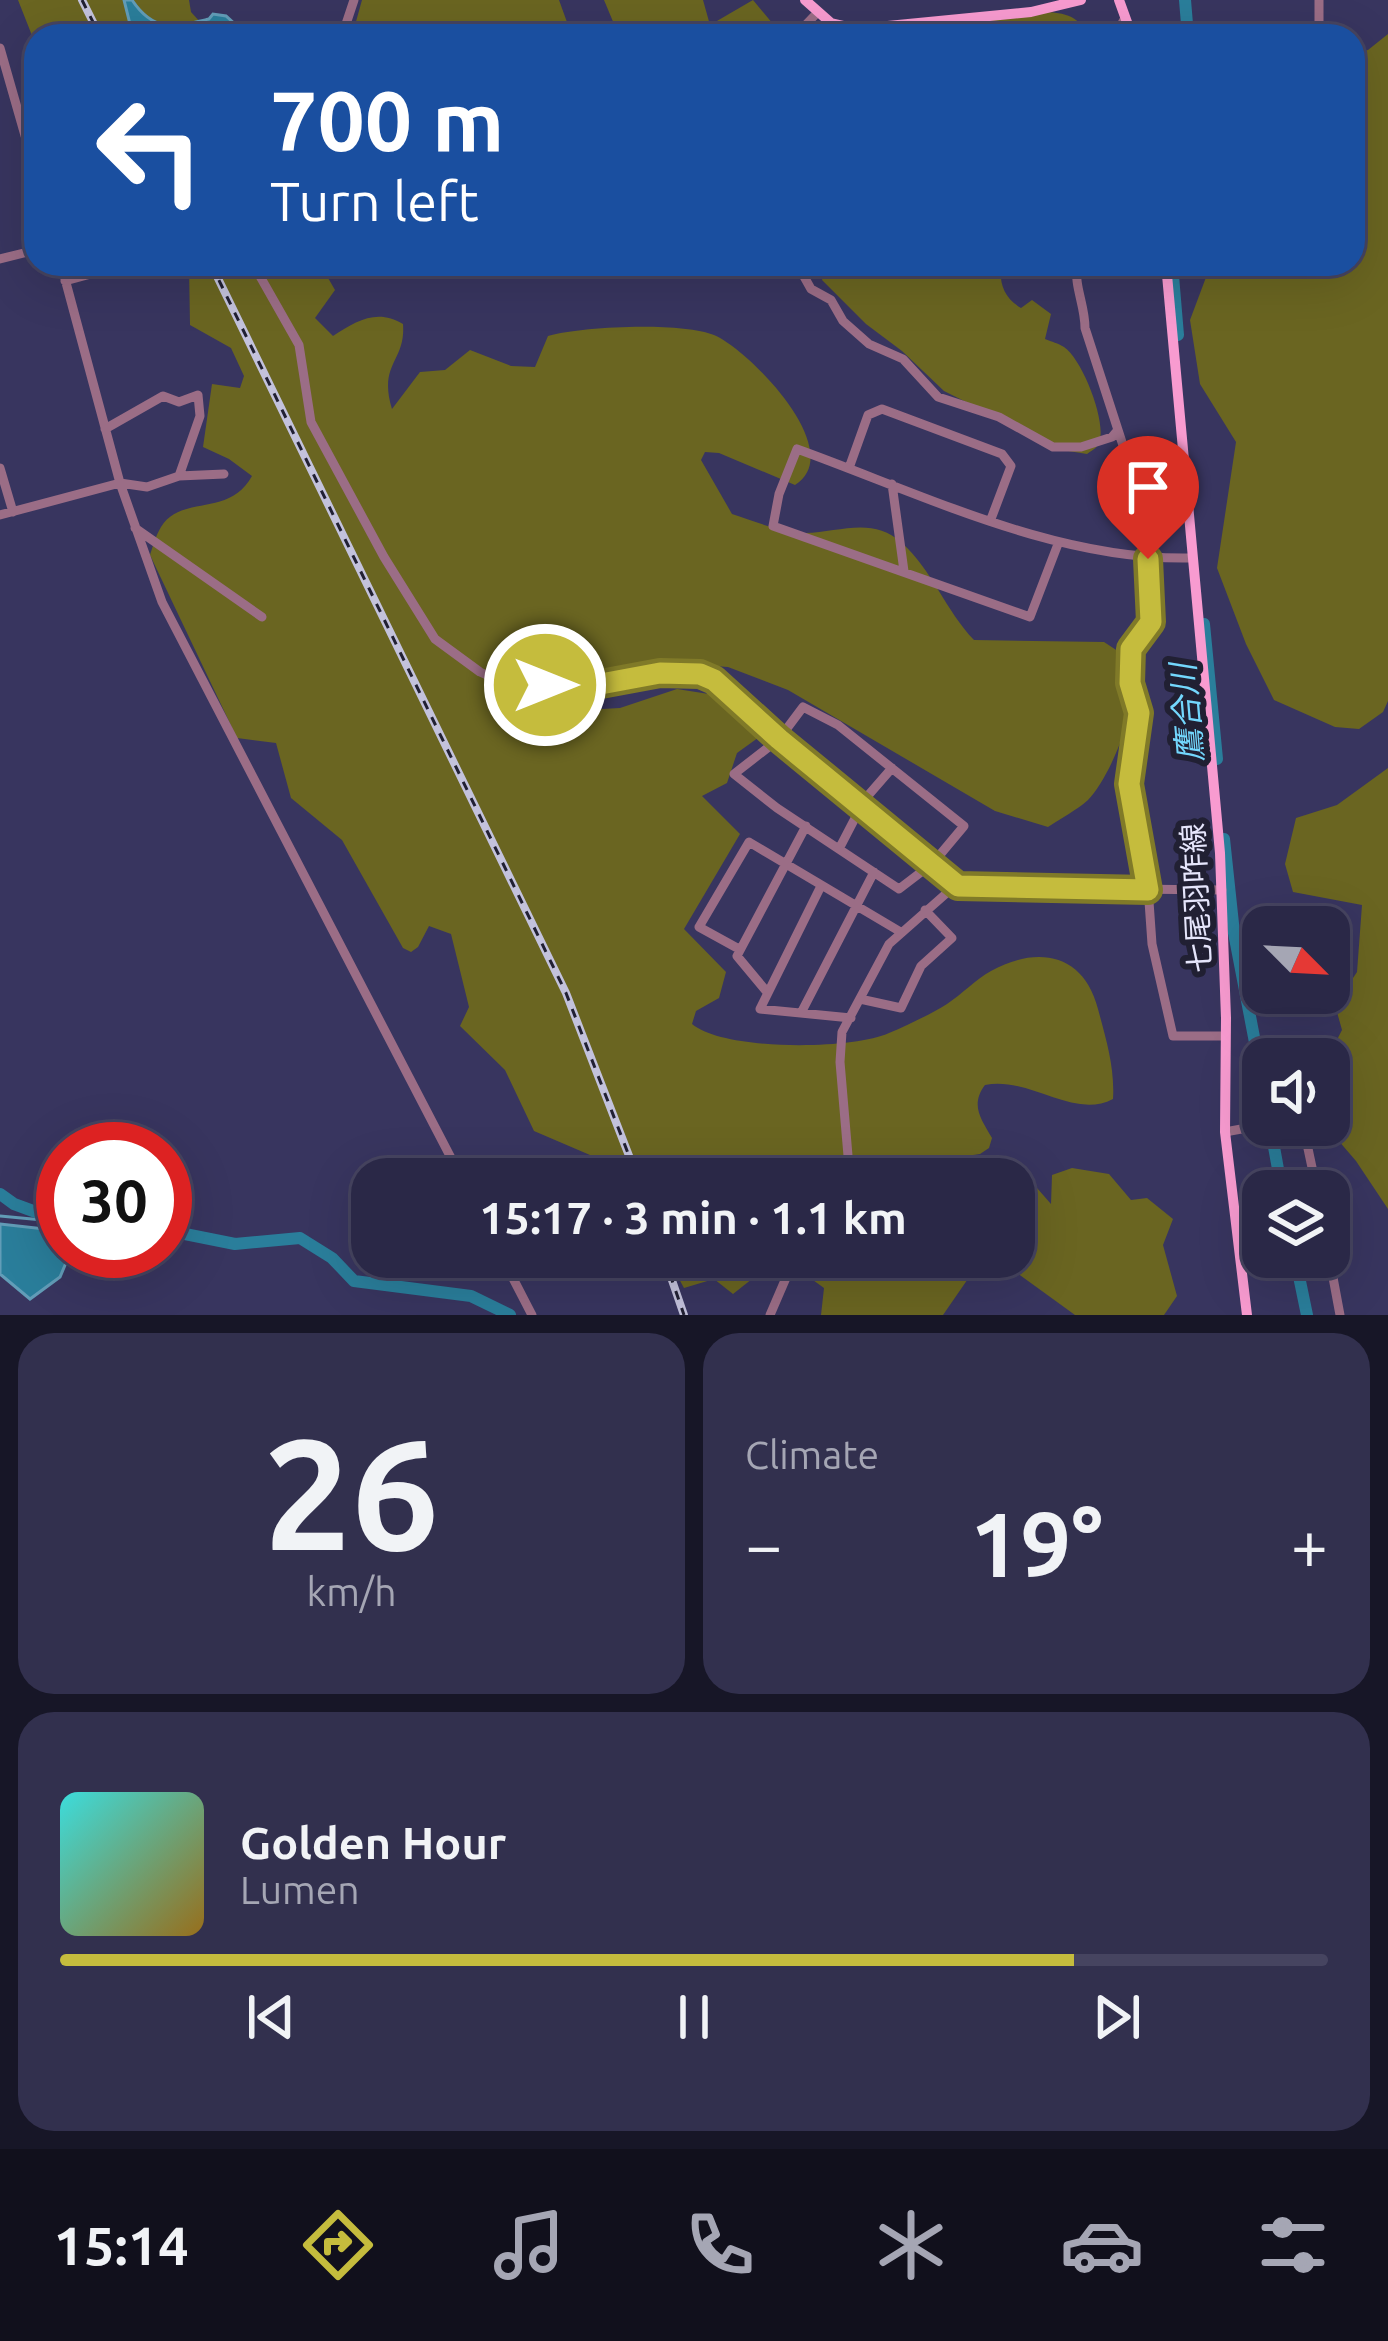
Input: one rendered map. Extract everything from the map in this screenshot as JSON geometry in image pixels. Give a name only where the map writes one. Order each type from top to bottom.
[{"type":"main road","points":[[805,0],[835,24]]},
{"type":"main road","points":[[908,24],[1031,12],[1081,0]]},
{"type":"main road","points":[[1119,0],[1127,24]]},
{"type":"main road","name":"七尾羽咋線","points":[[1167,276],[1222,890],[1225,1132],[1246,1315]]},
{"type":"street","points":[[806,24],[817,13]]},
{"type":"street","points":[[1122,24],[1125,18]]},
{"type":"street","points":[[0,48],[24,131]]},
{"type":"street","points":[[0,91],[12,88]]},
{"type":"street","points":[[64,276],[120,483],[162,602],[451,1158]]},
{"type":"street","points":[[65,281],[75,276]]},
{"type":"street","points":[[260,276],[299,345],[311,422],[435,639],[480,672],[509,685],[590,686],[660,673],[700,674],[714,680],[958,886]]},
{"type":"street","points":[[804,276],[811,289],[831,299],[843,321],[869,344],[903,359],[938,397],[999,417],[1053,447],[1081,447],[1112,437],[1118,430]]},
{"type":"street","points":[[1077,276],[1085,328],[1141,501],[1148,559],[1151,622],[1131,649],[1130,683],[1139,713],[1129,784],[1148,890],[1149,924],[1173,1036],[1225,1036]]},
{"type":"street","points":[[105,429],[163,396],[179,402],[198,395],[200,416],[178,476]]},
{"type":"street","points":[[848,468],[868,415],[882,410],[902,417],[1003,454],[1011,466],[991,519]]},
{"type":"street","points":[[1058,544],[1030,617],[773,526],[779,494],[797,449],[1058,544],[1148,559],[1191,558]]},
{"type":"street","points":[[0,468],[13,512]]},
{"type":"street","points":[[0,515],[120,483],[146,487],[178,476],[224,474]]},
{"type":"street","points":[[892,484],[904,571]]},
{"type":"street","points":[[135,528],[262,617]]},
{"type":"street","points":[[803,707],[838,725],[964,826],[933,863],[898,889],[734,773],[779,739],[803,707]]},
{"type":"street","points":[[838,850],[861,806],[892,768]]},
{"type":"street","points":[[767,992],[737,959],[739,949],[806,826]]},
{"type":"street","points":[[739,949],[699,927],[749,842],[899,932]]},
{"type":"street","points":[[801,1013],[874,872]]},
{"type":"street","points":[[821,886],[760,1009],[851,1018]]},
{"type":"street","points":[[848,1158],[840,1044],[899,932],[958,886],[1222,890]]},
{"type":"street","points":[[860,999],[901,1009],[921,966],[952,938],[925,910]]},
{"type":"street","points":[[1225,1132],[1242,1129]]},
{"type":"street","points":[[513,1278],[532,1315]]},
{"type":"street","points":[[770,1315],[786,1278]]},
{"type":"street","points":[[1333,1278],[1340,1315]]},
{"type":"shaded area","points":[[18,0],[189,0],[191,12],[202,24],[27,24]]},
{"type":"shaded area","points":[[362,0],[559,0],[568,24],[355,24]]},
{"type":"shaded area","points":[[604,0],[703,0],[710,24],[614,24]]},
{"type":"shaded area","points":[[753,0],[773,24],[712,24]]},
{"type":"shaded area","points":[[1026,12],[1054,12],[1080,24],[975,24]]},
{"type":"shaded area","points":[[1388,34],[1388,701],[1383,712],[1359,729],[1335,727],[1274,700],[1246,644],[1217,568],[1236,442],[1200,384],[1190,320],[1206,276],[1365,276],[1368,50]]},
{"type":"shaded area","points":[[189,276],[327,276],[335,290],[315,318],[333,336],[375,317],[403,324],[401,347],[388,382],[392,409],[420,372],[445,370],[470,350],[511,366],[535,367],[548,336],[564,333],[656,327],[714,335],[769,380],[802,426],[810,449],[808,469],[795,485],[719,453],[705,452],[701,460],[732,514],[796,532],[868,528],[891,535],[922,565],[974,640],[1104,642],[1127,657],[1133,689],[1117,752],[1088,800],[1048,827],[995,811],[788,690],[728,667],[657,662],[570,681],[522,659],[502,657],[488,671],[491,684],[508,704],[566,711],[620,708],[677,689],[715,695],[762,735],[737,753],[727,783],[702,796],[740,834],[684,929],[726,972],[719,998],[696,1011],[692,1024],[708,1033],[758,1043],[818,1045],[871,1039],[933,1012],[1009,963],[1042,957],[1070,966],[1091,991],[1109,1054],[1113,1099],[1082,1104],[1018,1086],[985,1085],[978,1106],[992,1138],[989,1148],[952,1158],[597,1158],[534,1131],[505,1070],[460,1026],[469,1007],[451,934],[429,926],[418,947],[411,952],[403,948],[342,840],[291,798],[276,743],[237,738],[150,555],[159,530],[170,517],[231,497],[252,476],[203,447],[212,384],[240,388],[244,376],[231,348],[190,325]]},
{"type":"shaded area","points":[[823,276],[1002,276],[1015,304],[1021,308],[1032,300],[1051,314],[1045,339],[1064,347],[1085,376],[1099,417],[1097,446],[1087,454],[1062,450],[944,391],[822,280]]},
{"type":"shaded area","points":[[1388,768],[1388,1209],[1343,1146],[1350,1146],[1350,1038],[1338,1038],[1342,1030],[1338,1014],[1350,1014],[1362,905],[1293,892],[1285,864],[1296,818],[1337,805]]},
{"type":"shaded area","points":[[1072,1168],[1109,1174],[1131,1200],[1147,1198],[1173,1219],[1163,1245],[1177,1296],[1164,1315],[1075,1315],[1024,1278],[1035,1278],[1035,1186],[1051,1204],[1052,1175]]},
{"type":"shaded area","points":[[679,1278],[752,1278],[733,1294],[714,1279],[684,1288]]},
{"type":"shaded area","points":[[810,1278],[969,1278],[943,1315],[821,1315],[824,1288]]},
{"type":"water","points":[[124,0],[132,0],[148,18],[162,24],[130,24]]},
{"type":"water","points":[[213,14],[226,16],[235,24],[185,24]]},
{"type":"water","points":[[0,1224],[36,1228],[36,1278],[59,1278],[30,1299],[0,1274]]},
{"type":"waterway","name":"鷹合川","points":[[1185,0],[1187,24]]},
{"type":"waterway","name":"鷹合川","points":[[1173,276],[1178,335]]},
{"type":"waterway","name":"鷹合川","points":[[1204,624],[1217,759]]},
{"type":"waterway","name":"鷹合川","points":[[1224,839],[1234,933],[1254,1038]]},
{"type":"waterway","name":"鷹合川","points":[[1274,1146],[1278,1170]]},
{"type":"waterway","points":[[0,1194],[36,1212]]},
{"type":"waterway","points":[[0,1216],[36,1219]]},
{"type":"waterway","points":[[192,1235],[235,1244],[300,1238],[332,1258],[354,1281],[471,1296],[510,1315]]},
{"type":"waterway","name":"鷹合川","points":[[1299,1278],[1307,1315]]},
{"type":"railway","points":[[82,0],[94,24]]},
{"type":"railway","points":[[217,276],[566,993],[630,1158]]},
{"type":"railway","points":[[671,1278],[684,1315]]},
{"type":"route","points":[[545,685],[590,686],[660,673],[700,674],[714,680],[958,886],[1148,890],[1129,784],[1139,713],[1130,683],[1131,649],[1151,622],[1148,559]]}]
